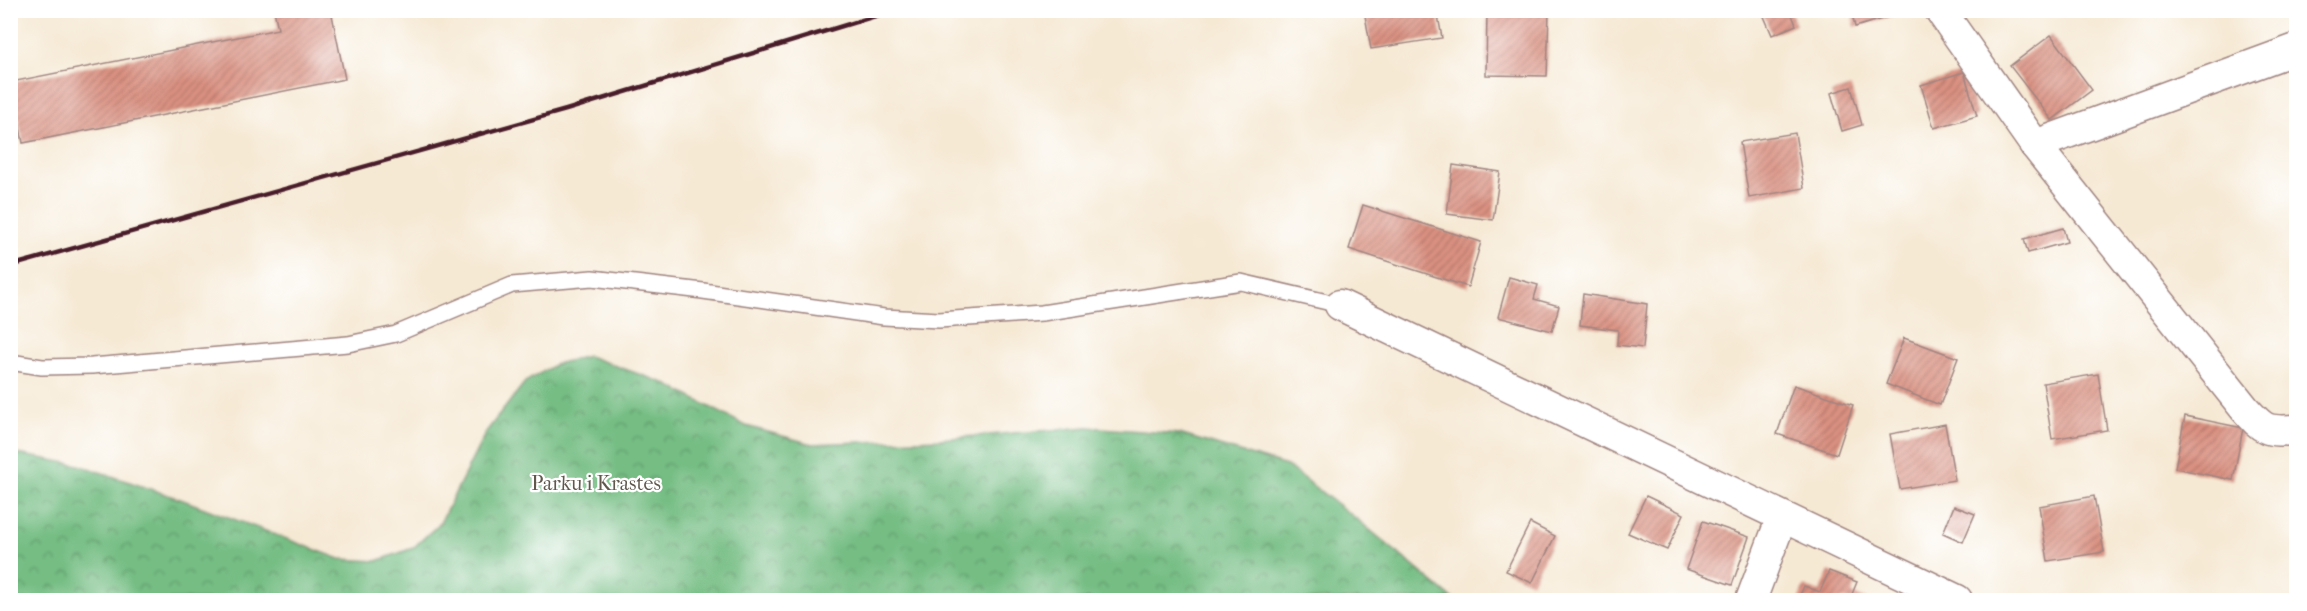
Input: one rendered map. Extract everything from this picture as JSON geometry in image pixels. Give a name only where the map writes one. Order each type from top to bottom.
[{"type":"street","points":[[1940,10],[2035,145],[2245,409],[2262,427],[2280,431],[2296,430]]},
{"type":"street","points":[[2035,145],[2296,49]]},
{"type":"street","points":[[1340,305],[1957,600]]},
{"type":"street","points":[[1751,600],[1782,517]]},
{"type":"lane","points":[[10,362],[42,367],[92,366],[348,344],[396,334],[512,285],[592,278],[704,291],[884,317],[939,320],[1042,313],[1241,282],[1340,305]]},
{"type":"green space","name":"Parku i Krastes","points":[[588,356],[664,383],[746,426],[812,444],[939,439],[1088,427],[1179,434],[1287,466],[1358,520],[1454,600],[11,600],[11,453],[79,465],[183,500],[340,559],[377,561],[413,548],[440,523],[486,432],[525,382],[556,364]]},
{"type":"building","points":[[274,10],[331,10],[345,79],[23,143],[11,82],[278,29]]},
{"type":"building","points":[[1364,10],[1437,10],[1442,38],[1371,49]]},
{"type":"building","points":[[1487,10],[1549,10],[1547,76],[1486,75]]},
{"type":"building","points":[[1771,10],[1790,10],[1796,25],[1772,35],[1763,14]]},
{"type":"building","points":[[1851,10],[1909,10],[1909,11],[1855,27]]},
{"type":"building","points":[[2051,35],[2092,90],[2052,120],[2010,66]]},
{"type":"building","points":[[1964,72],[1977,116],[1934,128],[1921,85]]},
{"type":"building","points":[[1851,87],[1862,125],[1842,131],[1831,93]]},
{"type":"building","points":[[1795,133],[1804,188],[1749,198],[1740,142]]},
{"type":"building","points":[[1453,165],[1500,172],[1493,220],[1447,214]]},
{"type":"building","points":[[1363,205],[1481,242],[1468,287],[1349,249]]},
{"type":"building","points":[[2063,228],[2067,242],[2028,253],[2024,239]]},
{"type":"building","points":[[1509,277],[1538,285],[1534,299],[1559,306],[1552,331],[1498,317]]},
{"type":"building","points":[[1583,294],[1647,304],[1643,348],[1617,345],[1618,330],[1580,325]]},
{"type":"building","points":[[1904,338],[1958,358],[1940,405],[1886,384]]},
{"type":"building","points":[[2098,374],[2107,430],[2052,439],[2043,383]]},
{"type":"building","points":[[1794,385],[1853,405],[1837,454],[1777,434]]},
{"type":"building","points":[[2185,416],[2243,428],[2233,480],[2175,468]]},
{"type":"building","points":[[1945,424],[1955,480],[1900,489],[1890,434]]},
{"type":"building","points":[[1646,496],[1684,514],[1667,550],[1628,533]]},
{"type":"building","points":[[2094,496],[2104,552],[2048,561],[2039,506]]},
{"type":"building","points":[[1954,506],[1975,514],[1963,542],[1943,533]]},
{"type":"building","points":[[1703,521],[1749,537],[1732,585],[1686,569]]},
{"type":"building","points":[[1530,523],[1555,536],[1532,583],[1506,571]]},
{"type":"building","points":[[1829,571],[1857,582],[1852,594],[1868,600],[1798,600],[1804,586],[1820,592]]},
{"type":"railway","points":[[10,266],[566,110],[895,10]]}]
